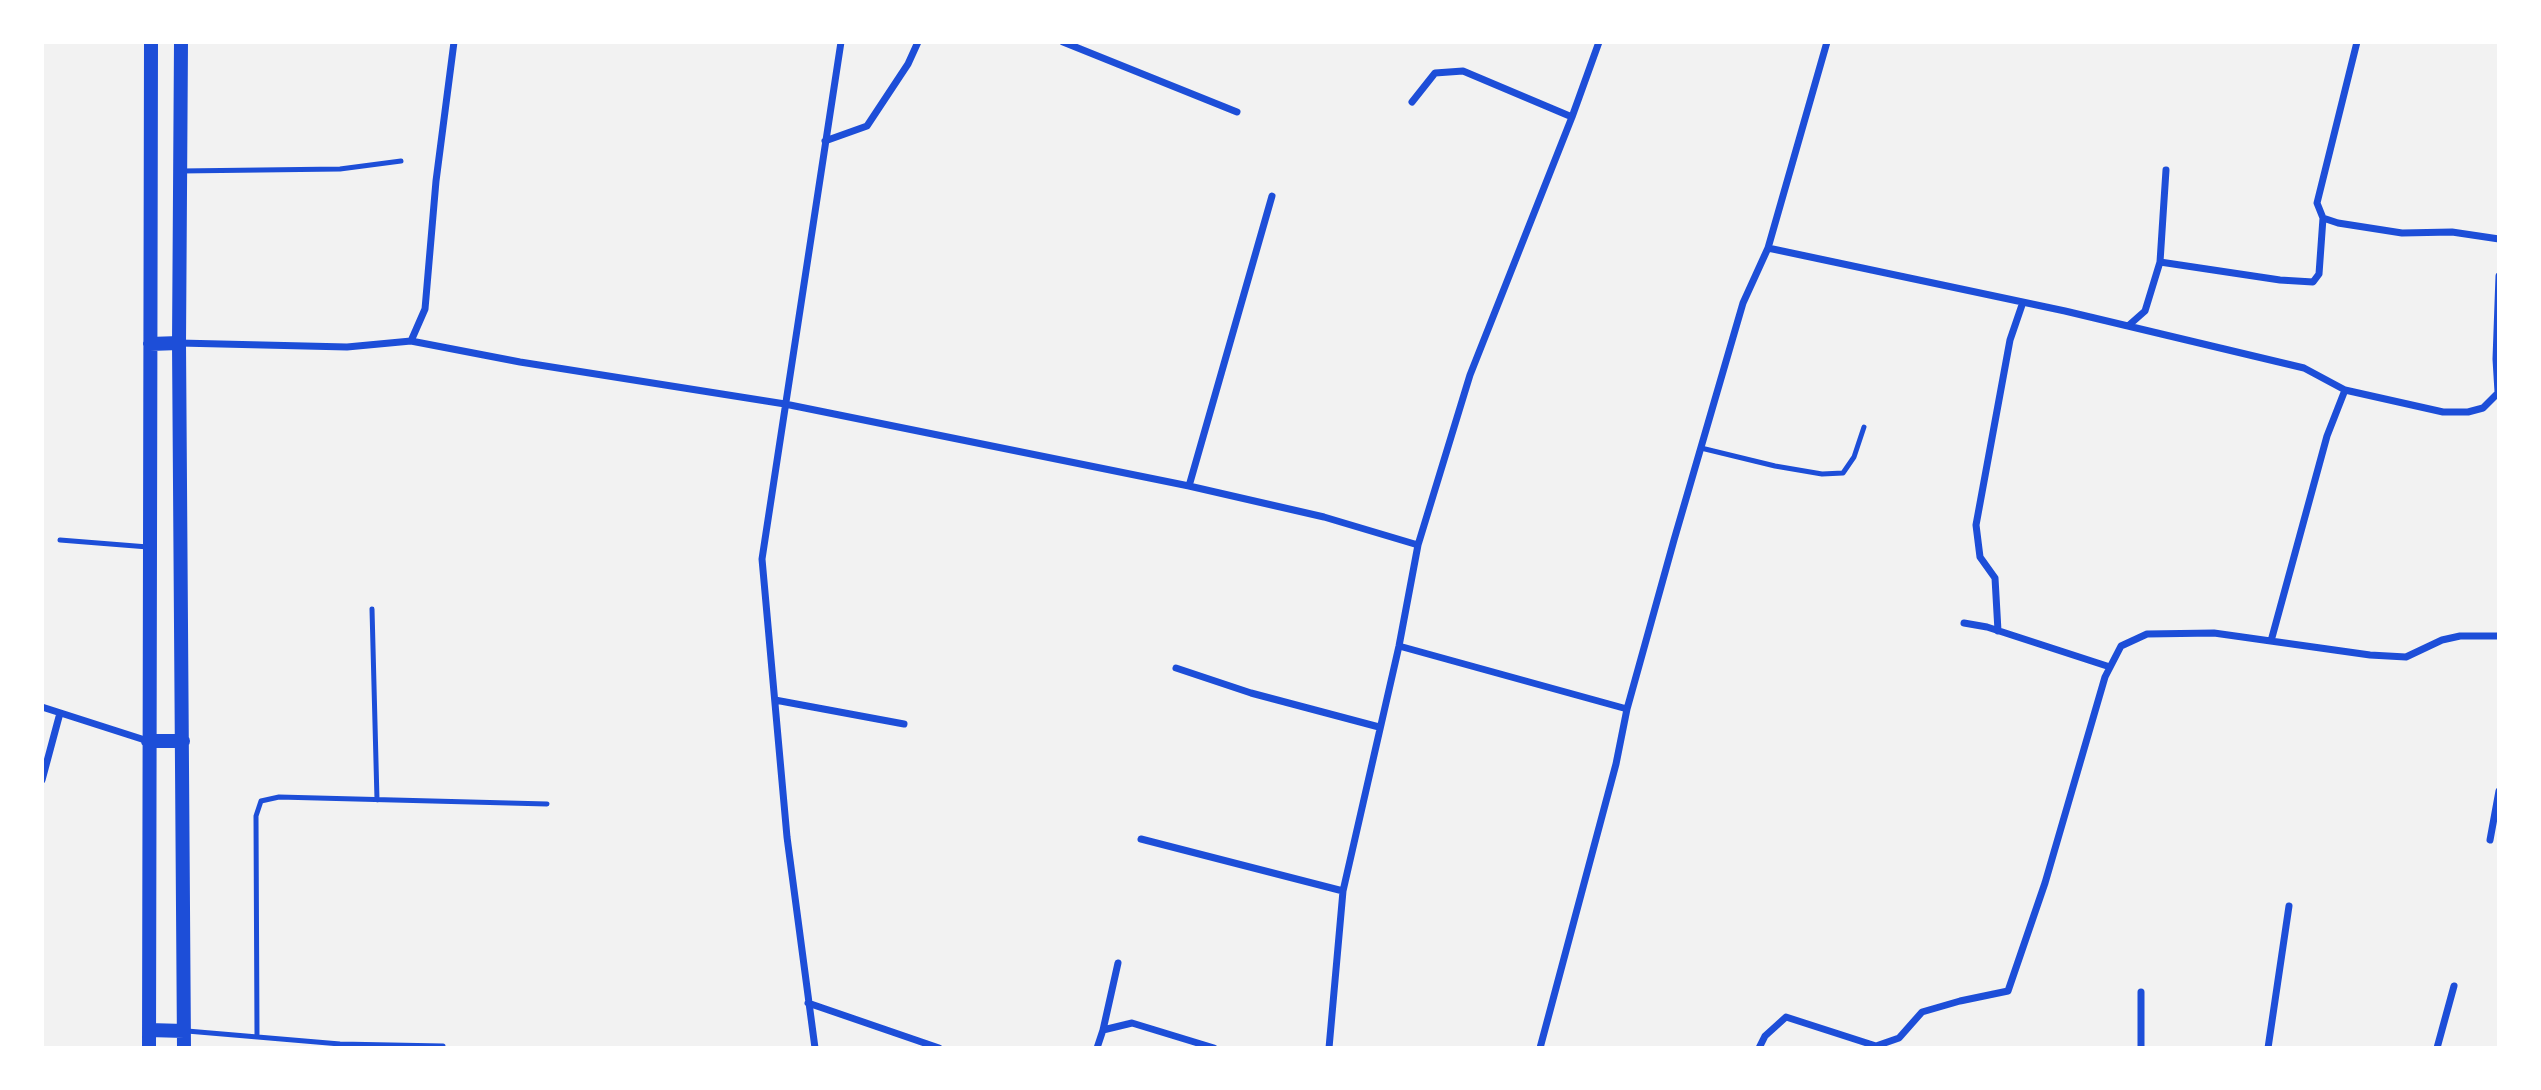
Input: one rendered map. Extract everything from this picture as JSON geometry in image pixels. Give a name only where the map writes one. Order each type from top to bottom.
[{"type":"main road","points":[[149,1048],[151,42]]},
{"type":"main road","points":[[181,42],[179,344],[184,1048]]},
{"type":"main road","points":[[149,344],[179,344]]},
{"type":"main road","points":[[148,741],[183,741]]},
{"type":"main road","points":[[149,1030],[184,1031]]},
{"type":"street","points":[[411,341],[425,309],[436,181],[454,42]]},
{"type":"street","points":[[815,1048],[787,837],[762,559],[841,42]]},
{"type":"street","points":[[824,141],[867,125],[908,64],[918,42]]},
{"type":"street","points":[[1063,42],[1237,111]]},
{"type":"street","points":[[1329,1048],[1343,891],[1399,646],[1418,545],[1470,375],[1599,42]]},
{"type":"street","points":[[1539,1048],[1616,764],[1627,709],[1701,448],[1743,303],[1768,248],[1827,42]]},
{"type":"street","points":[[2160,261],[2280,280],[2313,282],[2319,274],[2323,218],[2318,203],[2357,42]]},
{"type":"street","points":[[1412,102],[1435,74],[1463,71],[1572,117]]},
{"type":"street","points":[[2128,326],[2145,311],[2160,261],[2166,170]]},
{"type":"street","points":[[1189,486],[1272,196]]},
{"type":"street","points":[[2323,218],[2338,223],[2402,233],[2452,232],[2499,239]]},
{"type":"street","points":[[1768,248],[2023,302],[2304,368],[2346,390],[2443,412],[2468,412],[2483,408],[2498,392],[2496,359],[2499,276]]},
{"type":"street","points":[[1998,631],[1995,578],[1980,557],[1976,525],[2010,340],[2023,302]]},
{"type":"street","points":[[179,344],[347,347],[411,341],[520,362],[785,404],[1189,486],[1324,517],[1418,545]]},
{"type":"street","points":[[2270,641],[2327,436],[2346,390]]},
{"type":"street","points":[[1964,623],[1998,631],[2110,667]]},
{"type":"street","points":[[1759,1048],[1765,1036],[1786,1017],[1876,1046],[1899,1038],[1922,1012],[2008,991],[2045,883],[2105,677],[2121,646],[2147,634],[2214,633],[2370,655],[2406,657],[2442,640],[2460,636],[2499,636]]},
{"type":"street","points":[[1399,646],[1627,709]]},
{"type":"street","points":[[1176,668],[1251,693],[1379,727]]},
{"type":"street","points":[[775,701],[904,724]]},
{"type":"street","points":[[42,707],[148,741]]},
{"type":"street","points":[[42,780],[60,713]]},
{"type":"street","points":[[2490,840],[2499,791]]},
{"type":"street","points":[[1141,839],[1343,891]]},
{"type":"street","points":[[2268,1048],[2289,905]]},
{"type":"street","points":[[1097,1048],[1118,963]]},
{"type":"street","points":[[2438,1048],[2454,986]]},
{"type":"street","points":[[2141,992],[2141,1048]]},
{"type":"street","points":[[808,1003],[939,1048]]},
{"type":"street","points":[[1103,1030],[1132,1023],[1214,1048]]},
{"type":"lane","points":[[181,171],[340,169],[401,161]]},
{"type":"lane","points":[[1701,448],[1774,466],[1822,474],[1843,473],[1854,457],[1864,427]]},
{"type":"lane","points":[[60,540],[149,547]]},
{"type":"lane","points":[[372,609],[377,800]]},
{"type":"lane","points":[[257,1037],[259,803],[266,798],[279,797],[548,804]]},
{"type":"lane","points":[[184,1031],[340,1044],[443,1046]]}]
